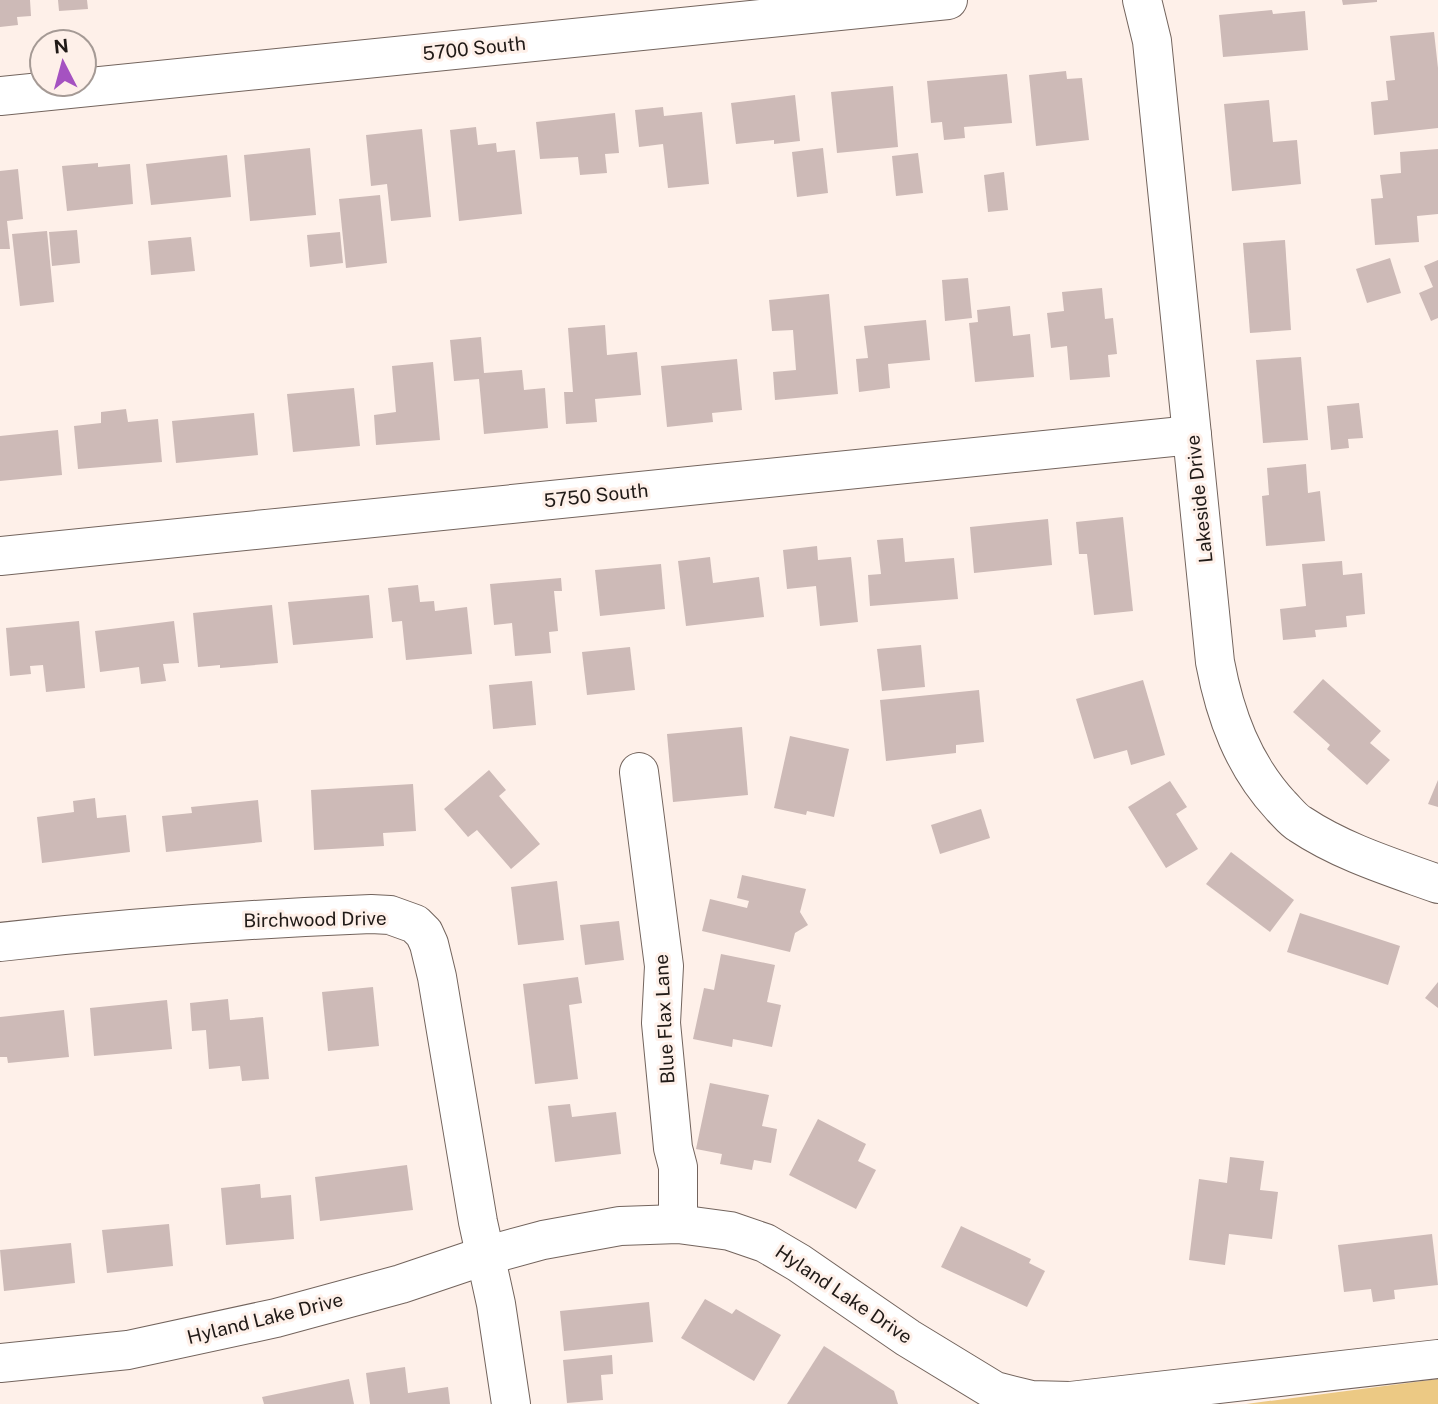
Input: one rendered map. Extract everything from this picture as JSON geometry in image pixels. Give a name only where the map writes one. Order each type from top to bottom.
[{"type":"street","name":"5700 South","points":[[0,96],[948,0]]},
{"type":"street","name":"Lakeside Drive","points":[[1142,0],[1152,41],[1216,662],[1223,702],[1243,753],[1267,790],[1298,823],[1344,849],[1438,884]]},
{"type":"street","name":"5750 South","points":[[0,556],[1192,435]]},
{"type":"street","name":"Blue Flax Lane","points":[[639,772],[664,966],[661,1023],[673,1148],[678,1167],[678,1224]]},
{"type":"street","name":"Birchwood Drive","points":[[0,942],[235,920],[357,914],[390,915],[415,925],[424,933],[437,977],[455,1098],[495,1304],[511,1404]]},
{"type":"street","name":"Hyland Lake Drive","points":[[0,1363],[128,1350],[276,1318],[401,1284],[484,1255],[543,1240],[608,1228],[678,1224],[730,1231],[765,1243],[799,1263],[908,1338],[995,1391],[1031,1400],[1070,1401],[1438,1359]]},
{"type":"shaded area","points":[[1438,1379],[1438,1404],[1246,1404]]},
{"type":"building","points":[[0,0],[30,0],[31,16],[17,17],[18,25],[0,27]]},
{"type":"building","points":[[58,0],[87,0],[88,9],[59,11]]},
{"type":"building","points":[[1342,0],[1377,0],[1377,2],[1343,5]]},
{"type":"building","points":[[1272,10],[1273,14],[1305,11],[1308,50],[1223,57],[1219,15]]},
{"type":"building","points":[[1434,32],[1438,68],[1438,128],[1374,135],[1371,102],[1388,100],[1386,81],[1395,80],[1390,36]]},
{"type":"building","points":[[1066,71],[1067,79],[1082,78],[1089,140],[1036,146],[1029,75]]},
{"type":"building","points":[[1007,74],[1012,123],[964,127],[965,138],[944,140],[942,122],[931,123],[927,81]]},
{"type":"building","points":[[893,86],[898,147],[837,153],[831,92]]},
{"type":"building","points":[[795,95],[800,141],[774,144],[774,140],[736,144],[731,103]]},
{"type":"building","points":[[1269,100],[1273,142],[1297,140],[1301,184],[1232,191],[1224,104]]},
{"type":"building","points":[[663,107],[664,116],[702,112],[709,184],[668,188],[663,144],[639,147],[635,110]]},
{"type":"building","points":[[615,113],[619,153],[605,154],[607,173],[580,175],[578,157],[540,159],[536,122]]},
{"type":"building","points":[[476,127],[478,145],[496,143],[497,152],[515,150],[522,214],[459,221],[450,130]]},
{"type":"building","points":[[422,129],[431,217],[391,221],[387,184],[371,186],[366,135]]},
{"type":"building","points":[[310,148],[316,215],[250,221],[244,155]]},
{"type":"building","points":[[823,148],[828,193],[797,197],[792,152]]},
{"type":"building","points":[[1438,149],[1438,214],[1417,216],[1419,242],[1375,245],[1371,199],[1383,198],[1380,175],[1401,173],[1400,152]]},
{"type":"building","points":[[918,153],[923,193],[896,196],[892,156]]},
{"type":"building","points":[[227,155],[231,197],[151,205],[146,164]]},
{"type":"building","points":[[98,163],[98,167],[130,164],[133,204],[67,211],[62,166]]},
{"type":"building","points":[[18,169],[23,219],[7,221],[10,249],[0,249],[0,171]]},
{"type":"building","points":[[1004,172],[1008,210],[988,212],[984,175]]},
{"type":"building","points":[[380,195],[387,263],[346,268],[339,199]]},
{"type":"building","points":[[77,230],[80,263],[52,266],[49,232]]},
{"type":"building","points":[[47,231],[54,302],[20,306],[12,234]]},
{"type":"building","points":[[340,232],[343,263],[310,267],[307,235]]},
{"type":"building","points":[[191,237],[195,271],[151,275],[148,241]]},
{"type":"building","points":[[1285,240],[1291,330],[1250,333],[1243,243]]},
{"type":"building","points":[[1390,258],[1401,293],[1367,303],[1356,269]]},
{"type":"building","points":[[1438,260],[1438,318],[1431,321],[1419,293],[1433,287],[1424,266]]},
{"type":"building","points":[[968,278],[972,318],[945,321],[942,280]]},
{"type":"building","points":[[1102,288],[1105,319],[1113,318],[1117,354],[1108,355],[1110,377],[1070,380],[1067,346],[1051,348],[1047,313],[1064,311],[1062,292]]},
{"type":"building","points":[[829,294],[838,394],[775,400],[773,372],[796,370],[793,330],[772,331],[769,300]]},
{"type":"building","points":[[1010,306],[1013,336],[1030,334],[1034,377],[975,382],[969,323],[978,322],[977,310]]},
{"type":"building","points":[[926,320],[930,360],[888,364],[890,388],[859,392],[856,359],[868,358],[864,326]]},
{"type":"building","points":[[605,325],[607,355],[637,352],[641,395],[595,399],[597,422],[566,424],[564,392],[573,392],[568,328]]},
{"type":"building","points":[[481,337],[484,373],[522,370],[524,390],[545,388],[548,428],[484,434],[479,379],[454,381],[450,340]]},
{"type":"building","points":[[1301,357],[1308,440],[1263,443],[1256,360]]},
{"type":"building","points":[[737,359],[742,410],[712,413],[713,422],[667,427],[661,366]]},
{"type":"building","points":[[433,362],[440,440],[376,445],[374,415],[396,412],[392,366]]},
{"type":"building","points":[[354,388],[360,446],[293,452],[287,394]]},
{"type":"building","points":[[1359,403],[1363,438],[1348,439],[1349,448],[1331,450],[1327,406]]},
{"type":"building","points":[[126,409],[128,422],[158,419],[162,462],[78,469],[74,426],[101,423],[101,412]]},
{"type":"building","points":[[254,413],[258,455],[176,463],[172,421]]},
{"type":"building","points":[[58,430],[62,475],[0,481],[0,436]]},
{"type":"building","points":[[1306,464],[1308,493],[1320,491],[1325,541],[1266,546],[1262,496],[1269,495],[1267,468]]},
{"type":"building","points":[[1123,517],[1133,611],[1094,615],[1087,554],[1079,554],[1076,522]]},
{"type":"building","points":[[1048,519],[1052,565],[974,573],[970,527]]},
{"type":"building","points":[[903,538],[905,562],[954,558],[958,599],[870,606],[868,575],[881,574],[877,540]]},
{"type":"building","points":[[817,546],[818,560],[851,557],[858,622],[820,626],[816,586],[787,589],[783,550]]},
{"type":"building","points":[[710,557],[713,583],[759,577],[764,617],[686,626],[678,561]]},
{"type":"building","points":[[1342,561],[1343,575],[1362,573],[1365,614],[1346,616],[1347,627],[1315,630],[1316,637],[1283,640],[1280,609],[1306,606],[1302,564]]},
{"type":"building","points":[[661,564],[665,609],[600,616],[595,570]]},
{"type":"building","points":[[561,578],[562,591],[554,591],[558,631],[549,632],[551,653],[515,656],[512,623],[494,625],[490,584]]},
{"type":"building","points":[[418,585],[420,602],[434,601],[435,611],[467,607],[472,654],[406,660],[402,621],[392,622],[388,588]]},
{"type":"building","points":[[369,595],[373,638],[293,645],[288,602]]},
{"type":"building","points":[[272,605],[278,663],[198,667],[193,613]]},
{"type":"building","points":[[79,621],[85,688],[46,692],[43,665],[30,666],[31,674],[10,676],[6,628]]},
{"type":"building","points":[[174,621],[179,663],[163,664],[166,681],[141,684],[139,667],[100,672],[95,631]]},
{"type":"building","points":[[921,645],[925,687],[882,691],[877,649]]},
{"type":"building","points":[[630,647],[635,690],[587,695],[582,652]]},
{"type":"building","points":[[1323,679],[1381,731],[1370,743],[1390,760],[1367,785],[1327,749],[1330,745],[1293,712]]},
{"type":"building","points":[[1143,680],[1165,755],[1131,765],[1127,750],[1094,759],[1076,699]]},
{"type":"building","points":[[532,681],[536,725],[493,729],[489,685]]},
{"type":"building","points":[[979,690],[984,742],[956,745],[956,753],[886,761],[880,700]]},
{"type":"building","points":[[742,727],[748,795],[673,802],[667,734]]},
{"type":"building","points":[[790,736],[849,749],[834,817],[807,811],[806,815],[774,808]]},
{"type":"building","points":[[489,770],[506,790],[499,796],[540,844],[511,869],[477,830],[468,837],[444,809]]},
{"type":"building","points":[[1438,780],[1438,807],[1428,804]]},
{"type":"building","points":[[1170,781],[1187,807],[1176,814],[1198,849],[1166,868],[1128,807]]},
{"type":"building","points":[[413,784],[416,831],[383,833],[384,846],[314,850],[311,790]]},
{"type":"building","points":[[95,798],[97,818],[126,815],[130,852],[42,863],[37,817],[74,812],[73,801]]},
{"type":"building","points":[[258,800],[262,842],[166,852],[162,816],[192,813],[191,807]]},
{"type":"building","points":[[981,809],[990,838],[940,854],[931,825]]},
{"type":"building","points":[[1231,852],[1294,900],[1270,932],[1206,884]]},
{"type":"building","points":[[742,875],[806,889],[800,912],[808,925],[795,933],[790,952],[702,931],[710,899],[747,908],[749,901],[737,898]]},
{"type":"building","points":[[557,881],[564,940],[518,945],[511,887]]},
{"type":"building","points":[[1300,913],[1400,946],[1388,985],[1287,952]]},
{"type":"building","points":[[619,921],[624,960],[585,965],[580,925]]},
{"type":"building","points":[[721,954],[775,965],[767,1002],[781,1005],[772,1047],[733,1039],[732,1047],[693,1039],[704,988],[714,990]]},
{"type":"building","points":[[578,977],[582,1003],[569,1005],[578,1079],[535,1084],[523,984]]},
{"type":"building","points":[[1438,982],[1438,1008],[1425,998]]},
{"type":"building","points":[[373,987],[379,1046],[328,1051],[322,992]]},
{"type":"building","points":[[228,999],[230,1020],[263,1017],[269,1079],[242,1081],[240,1066],[209,1069],[206,1030],[192,1031],[190,1003]]},
{"type":"building","points":[[167,1000],[172,1049],[94,1056],[90,1008]]},
{"type":"building","points":[[64,1010],[69,1057],[8,1063],[7,1057],[0,1057],[0,1017]]},
{"type":"building","points":[[710,1083],[769,1095],[762,1126],[777,1129],[771,1163],[754,1160],[752,1170],[720,1164],[722,1154],[696,1149]]},
{"type":"building","points":[[570,1104],[572,1117],[616,1112],[621,1154],[555,1162],[548,1106]]},
{"type":"building","points":[[818,1119],[866,1144],[858,1161],[876,1170],[856,1209],[789,1175]]},
{"type":"building","points":[[1230,1157],[1264,1161],[1260,1190],[1278,1192],[1272,1239],[1229,1234],[1225,1265],[1189,1260],[1199,1179],[1227,1183]]},
{"type":"building","points":[[407,1165],[413,1210],[320,1221],[315,1177]]},
{"type":"building","points":[[260,1184],[261,1198],[291,1195],[294,1239],[226,1245],[221,1188]]},
{"type":"building","points":[[169,1224],[173,1266],[107,1273],[102,1230]]},
{"type":"building","points":[[961,1226],[1031,1259],[1029,1263],[1045,1271],[1027,1307],[941,1267]]},
{"type":"building","points":[[1432,1234],[1438,1285],[1394,1290],[1395,1299],[1373,1302],[1371,1289],[1344,1292],[1338,1245]]},
{"type":"building","points":[[71,1243],[75,1283],[4,1291],[0,1250]]},
{"type":"building","points":[[705,1299],[732,1314],[736,1309],[781,1335],[754,1381],[681,1338]]},
{"type":"building","points":[[649,1302],[653,1342],[564,1351],[560,1311]]},
{"type":"building","points":[[824,1346],[894,1391],[898,1404],[787,1404]]},
{"type":"building","points":[[612,1355],[613,1374],[601,1375],[603,1400],[567,1403],[563,1360]]},
{"type":"building","points":[[405,1367],[408,1393],[448,1387],[450,1404],[370,1404],[366,1373]]},
{"type":"building","points":[[349,1379],[354,1404],[264,1404],[262,1397]]}]
